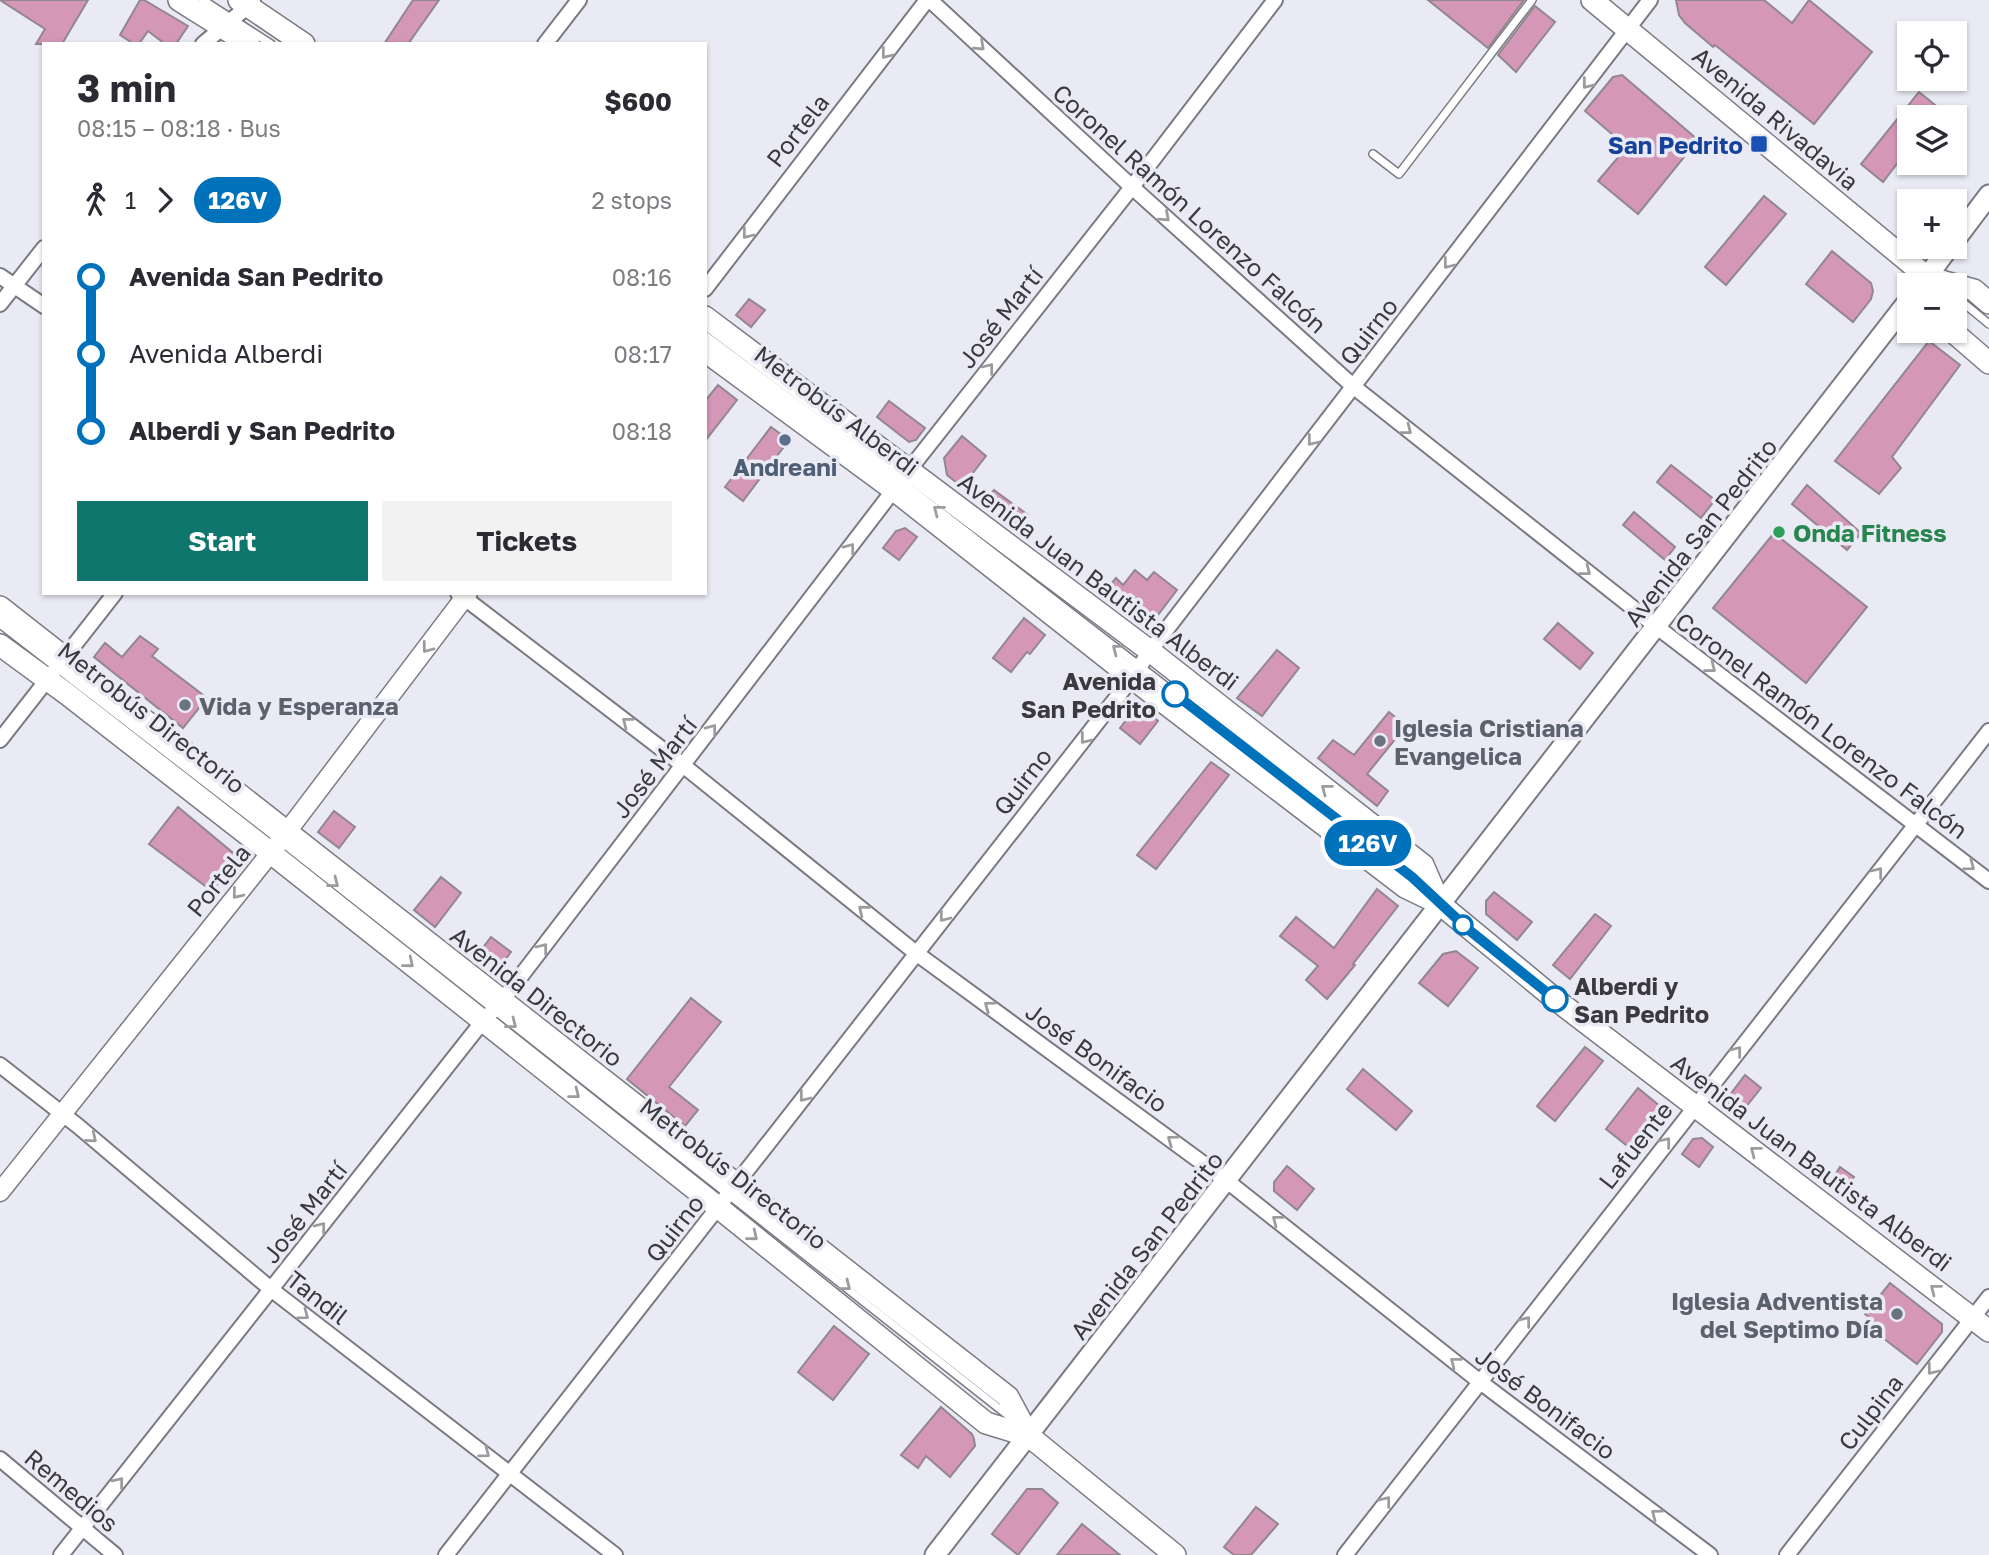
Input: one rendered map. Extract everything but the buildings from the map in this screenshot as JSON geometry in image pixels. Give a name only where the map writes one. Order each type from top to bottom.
[{"type":"main road","points":[[180,0],[239,10],[300,42]]},
{"type":"main road","name":"Avenida Rivadavia","points":[[1592,0],[1917,273]]},
{"type":"main road","points":[[239,10],[248,42]]},
{"type":"main road","points":[[1967,224],[1989,195]]},
{"type":"main road","name":"Avenida Rivadavia","points":[[1967,289],[1975,290],[1989,303]]},
{"type":"main road","name":"Avenida San Pedrito","points":[[935,1555],[1897,316]]},
{"type":"main road","name":"Avenida Juan Bautista Alberdi","points":[[707,319],[901,480],[1141,665],[1423,865],[1440,905]]},
{"type":"main road","points":[[1966,343],[1989,363]]},
{"type":"main road","name":"Avenida Juan Bautista Alberdi","points":[[707,352],[901,480],[1141,665],[1405,887],[1440,905],[1555,999],[1981,1325]]},
{"type":"main road","name":"Avenida Directorio","points":[[0,607],[56,668],[728,1196],[1008,1397],[1029,1436]]},
{"type":"main road","name":"Avenida Directorio","points":[[0,645],[56,668],[279,842],[307,848],[493,1011]]},
{"type":"main road","name":"Avenida Directorio","points":[[728,1196],[986,1423],[1029,1436],[1175,1555]]},
{"type":"street","points":[[547,42],[579,0]]},
{"type":"street","name":"Coronel Ramón Lorenzo Falcón","points":[[929,0],[1354,387],[1657,627],[1989,881]]},
{"type":"street","name":"Portela","points":[[707,286],[929,0]]},
{"type":"street","name":"José Martí","points":[[61,1555],[493,1011],[684,766],[901,480],[1132,187],[1275,0]]},
{"type":"street","name":"Quirno","points":[[446,1555],[1141,665],[1650,0]]},
{"type":"street","points":[[205,42],[239,10]]},
{"type":"street","points":[[0,304],[42,251]]},
{"type":"street","points":[[0,276],[42,305]]},
{"type":"street","points":[[0,740],[113,595]]},
{"type":"street","name":"Portela","points":[[0,1192],[279,842],[464,595]]},
{"type":"street","name":"José Bonifacio","points":[[464,595],[684,766],[916,953],[1227,1181],[1479,1381],[1710,1555]]},
{"type":"street","name":"Lafuente","points":[[1345,1555],[1989,731]]},
{"type":"street","name":"Tandil","points":[[0,1065],[272,1290],[615,1555]]},
{"type":"street","name":"Culpina","points":[[1787,1555],[1981,1325],[1989,1297]]},
{"type":"street","name":"Remedios","points":[[0,1459],[115,1555]]},
{"type":"lane","points":[[203,0],[239,10],[269,42]]},
{"type":"lane","points":[[1373,154],[1399,174],[1532,0]]},
{"type":"lane","points":[[1505,18],[1513,24]]},
{"type":"lane","points":[[1967,306],[1989,324]]},
{"type":"lane","name":"Metrobús Alberdi","points":[[707,336],[901,480]]},
{"type":"lane","name":"Metrobús Directorio","points":[[0,624],[56,668]]},
{"type":"bus line","name":"126V","points":[[1175,694],[1412,877],[1469,930],[1555,999]]},
{"type":"place","name":"San Pedrito","points":[[1759,144]]},
{"type":"place","name":"Andreani","points":[[785,440]]},
{"type":"place","name":"Onda Fitness","points":[[1779,532]]},
{"type":"place","name":"Avenida San Pedrito","points":[[1175,694]]},
{"type":"place","name":"Vida y Esperanza","points":[[185,705]]},
{"type":"place","name":"Iglesia Cristiana Evangelica","points":[[1380,741]]},
{"type":"place","name":"Alberdi y San Pedrito","points":[[1555,999]]},
{"type":"place","name":"Iglesia Adventista del Septimo Día","points":[[1897,1314]]}]
